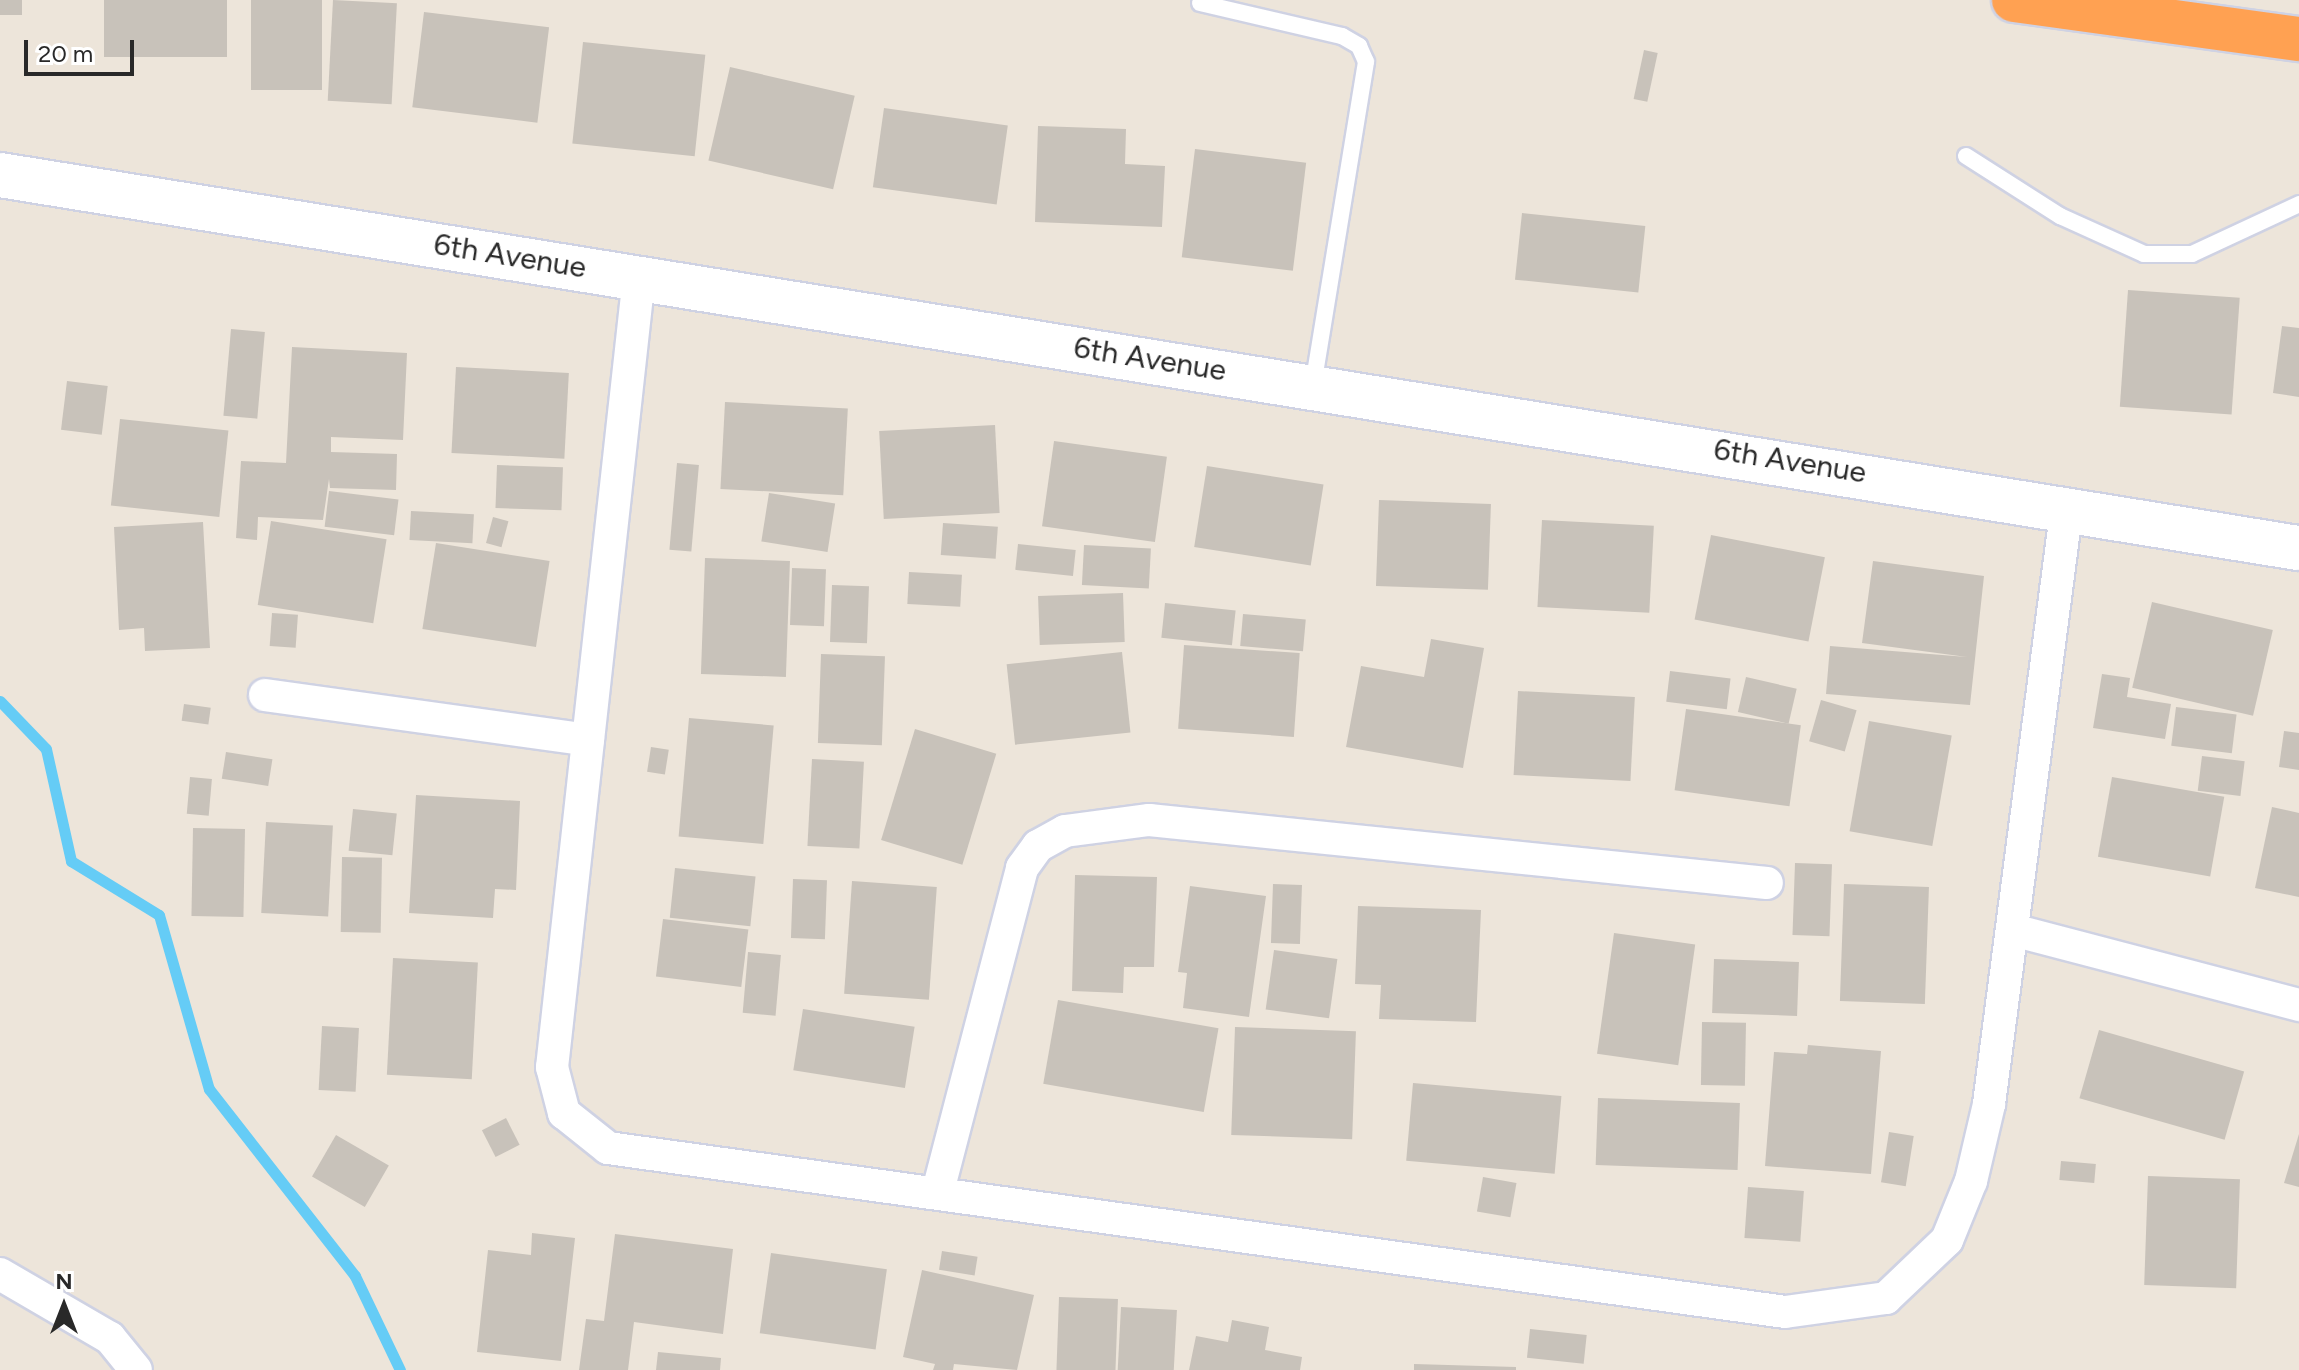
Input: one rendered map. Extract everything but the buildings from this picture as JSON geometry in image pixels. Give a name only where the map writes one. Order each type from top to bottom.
[{"type":"highway","points":[[2014,0],[2299,39]]},
{"type":"street","name":"6th Avenue","points":[[0,175],[2067,506],[2299,548]]},
{"type":"street","points":[[639,277],[552,1067],[564,1113],[608,1148],[938,1191],[1785,1312],[1886,1298],[1947,1240],[1971,1181],[2013,930],[2067,506]]},
{"type":"street","points":[[265,695],[588,740]]},
{"type":"street","points":[[938,1191],[1022,868],[1038,846],[1065,831],[1149,820],[1767,883]]},
{"type":"street","points":[[2013,930],[2299,1005]]},
{"type":"street","points":[[0,1274],[110,1338],[136,1370]]},
{"type":"lane","points":[[1200,3],[1342,36],[1359,46],[1366,62],[1313,385]]},
{"type":"lane","points":[[1966,156],[2060,216],[2144,254],[2192,254],[2299,204]]},
{"type":"waterway","points":[[0,701],[46,749],[71,861],[159,915],[209,1089],[355,1276],[400,1370]]}]
